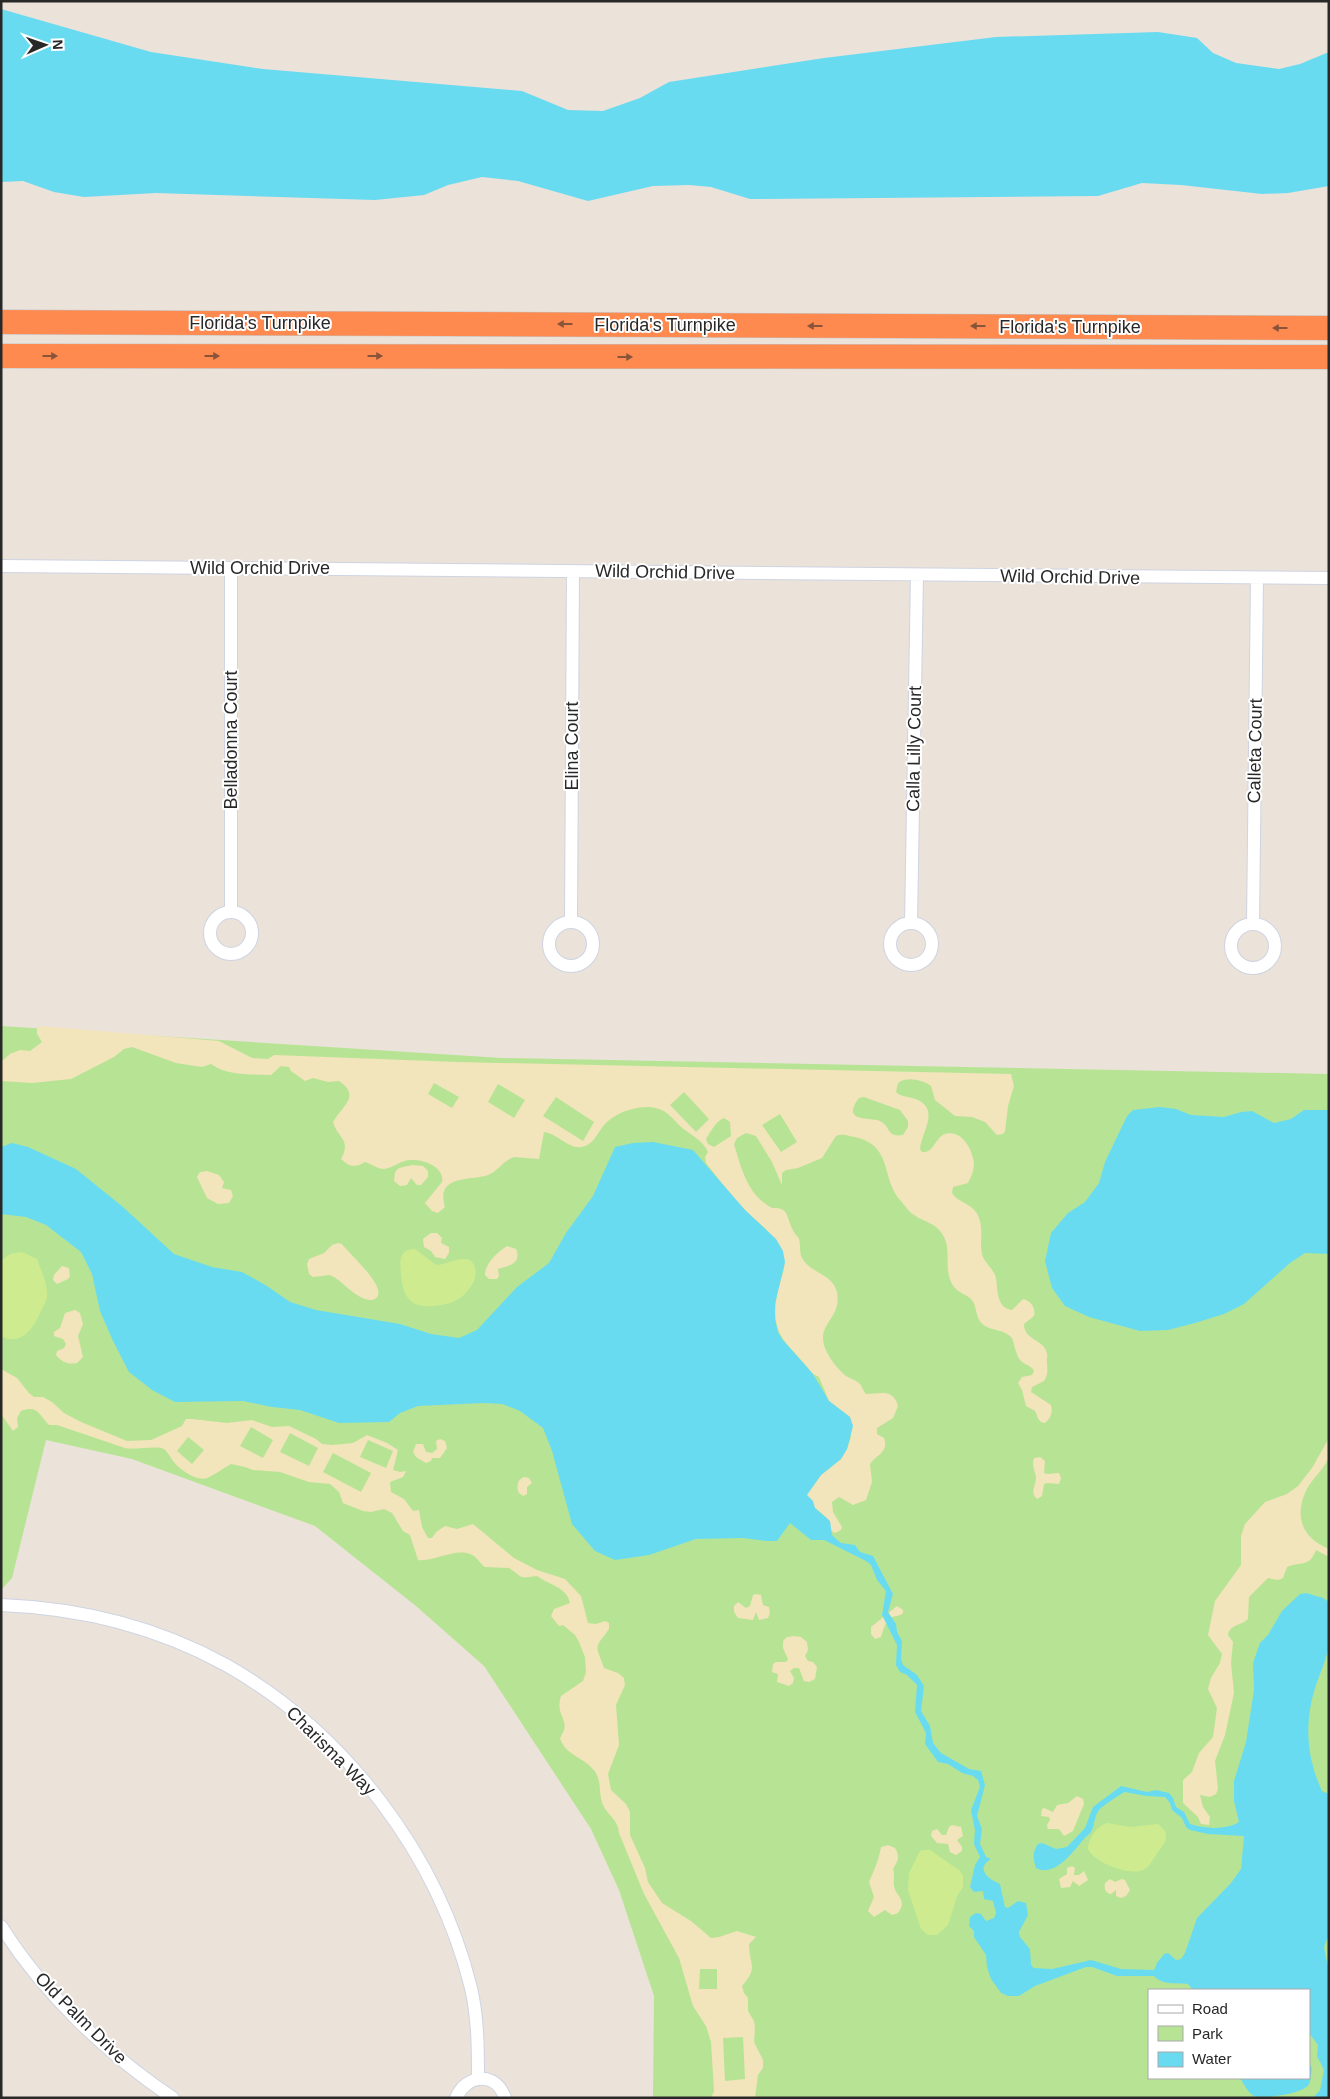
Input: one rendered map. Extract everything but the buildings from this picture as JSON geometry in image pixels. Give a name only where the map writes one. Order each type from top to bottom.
[{"type":"highway","name":"Florida's Turnpike","points":[[1,322],[1329,328]]},
{"type":"highway","name":"Florida's Turnpike","points":[[1,356],[1329,357]]},
{"type":"street","name":"Wild Orchid Drive","points":[[1,566],[1329,578]]},
{"type":"street","name":"Belladonna Court","points":[[231,912],[232,568]]},
{"type":"street","name":"Elina Court","points":[[571,922],[573,571]]},
{"type":"street","name":"Calla Lilly Court","points":[[911,923],[917,575]]},
{"type":"street","name":"Calleta Court","points":[[1253,924],[1257,578]]},
{"type":"street","name":"Charisma Way","points":[[1,1605],[32,1606],[80,1613],[130,1625],[180,1643],[226,1665],[272,1694],[315,1730],[342,1757],[381,1802],[418,1856],[448,1916],[471,1989],[478,2040],[478,2079]]},
{"type":"street","name":"Old Palm Drive","points":[[1,1926],[36,1975],[107,2049],[145,2080],[173,2098]]},
{"type":"street","points":[[456,2098],[461,2088],[468,2082],[478,2079],[488,2080],[496,2084],[505,2098]]},
{"type":"green space","points":[[1,1026],[502,1058],[1329,1074],[1329,2098],[653,2098],[654,1996],[619,1890],[591,1829],[484,1666],[416,1606],[315,1526],[132,1459],[46,1440],[12,1578],[1,1590]]},
{"type":"green space","points":[[415,1249],[436,1265],[461,1259],[470,1260],[474,1264],[476,1272],[474,1281],[469,1289],[463,1296],[451,1303],[427,1306],[414,1303],[405,1293],[400,1263],[404,1252]]},
{"type":"green space","points":[[22,1252],[37,1259],[45,1282],[47,1297],[31,1329],[21,1337],[8,1339],[1,1336],[1,1261],[10,1254]]},
{"type":"green space","points":[[1107,1823],[1130,1827],[1158,1824],[1165,1831],[1165,1840],[1152,1862],[1145,1869],[1137,1871],[1121,1870],[1098,1859],[1088,1849],[1094,1833]]},
{"type":"green space","points":[[930,1850],[960,1871],[963,1876],[963,1887],[957,1896],[948,1925],[937,1935],[928,1935],[921,1929],[908,1890],[909,1873],[920,1851]]},
{"type":"sand","points":[[40,1026],[219,1041],[252,1058],[268,1059],[274,1055],[458,1062],[1011,1074],[1014,1086],[1008,1106],[1005,1131],[1003,1134],[997,1135],[985,1122],[972,1117],[955,1116],[935,1100],[931,1086],[924,1082],[910,1079],[902,1081],[898,1083],[896,1092],[918,1100],[928,1110],[928,1123],[920,1149],[922,1152],[930,1150],[941,1136],[951,1133],[961,1138],[969,1147],[974,1164],[972,1174],[968,1183],[953,1187],[952,1193],[970,1206],[979,1217],[982,1254],[995,1275],[1000,1302],[1007,1309],[1012,1310],[1023,1299],[1028,1301],[1034,1308],[1034,1316],[1024,1324],[1025,1330],[1027,1334],[1043,1345],[1045,1349],[1047,1355],[1047,1376],[1044,1381],[1032,1387],[1031,1392],[1051,1405],[1051,1415],[1045,1423],[1042,1422],[1035,1411],[1026,1406],[1018,1383],[1022,1377],[1032,1375],[1034,1371],[1019,1358],[1012,1338],[1005,1333],[985,1326],[979,1320],[975,1305],[971,1299],[955,1288],[949,1276],[944,1237],[935,1226],[910,1212],[890,1183],[881,1155],[867,1141],[846,1135],[836,1136],[822,1158],[782,1173],[782,1185],[772,1162],[756,1136],[746,1133],[737,1138],[734,1144],[751,1189],[764,1203],[772,1208],[785,1211],[799,1239],[802,1258],[810,1267],[826,1277],[835,1286],[838,1302],[823,1337],[824,1345],[830,1358],[846,1376],[860,1384],[866,1394],[889,1394],[896,1400],[898,1406],[893,1418],[877,1428],[877,1434],[884,1438],[885,1447],[882,1453],[870,1464],[872,1482],[866,1500],[853,1505],[839,1497],[832,1502],[833,1512],[842,1527],[841,1530],[835,1533],[830,1530],[827,1518],[815,1508],[806,1495],[821,1475],[841,1459],[847,1449],[851,1437],[850,1417],[829,1401],[819,1377],[813,1374],[788,1345],[778,1328],[776,1305],[778,1289],[784,1271],[784,1260],[777,1243],[767,1230],[737,1202],[706,1163],[705,1157],[708,1152],[703,1144],[665,1112],[653,1107],[631,1109],[611,1119],[590,1143],[582,1147],[572,1146],[554,1135],[544,1132],[539,1159],[514,1157],[488,1175],[464,1179],[450,1184],[445,1189],[443,1196],[445,1207],[438,1213],[432,1211],[425,1203],[442,1182],[440,1172],[432,1165],[411,1160],[384,1169],[365,1162],[353,1166],[341,1159],[345,1147],[343,1139],[333,1122],[348,1101],[349,1091],[339,1081],[328,1082],[313,1078],[305,1081],[291,1071],[289,1067],[281,1066],[271,1075],[224,1071],[211,1064],[202,1067],[176,1063],[132,1047],[124,1049],[114,1057],[71,1079],[32,1083],[1,1081],[1,1062],[10,1054],[20,1050],[30,1051],[42,1042],[37,1034],[37,1029]],"holes":[[[434,1083],[459,1097],[452,1108],[428,1094]],[[498,1084],[525,1100],[514,1118],[488,1102]],[[684,1092],[709,1119],[696,1132],[670,1105]],[[556,1097],[594,1122],[583,1141],[543,1116]],[[864,1097],[900,1110],[908,1121],[908,1127],[903,1135],[894,1135],[880,1121],[855,1115],[853,1112],[859,1098]],[[780,1114],[797,1142],[781,1152],[762,1125]],[[724,1118],[730,1122],[731,1136],[714,1147],[708,1144],[706,1139],[719,1121]]]},
{"type":"sand","points":[[412,1165],[423,1166],[428,1171],[428,1177],[421,1185],[417,1185],[411,1178],[407,1185],[400,1186],[394,1181],[395,1172],[399,1168]]},
{"type":"sand","points":[[207,1171],[219,1175],[224,1182],[222,1188],[231,1190],[233,1196],[229,1203],[218,1204],[207,1198],[197,1177],[200,1172]]},
{"type":"sand","points":[[431,1233],[437,1233],[442,1238],[441,1243],[449,1247],[449,1253],[445,1259],[435,1257],[431,1251],[424,1247],[423,1239]]},
{"type":"sand","points":[[342,1244],[373,1279],[379,1293],[375,1299],[369,1300],[360,1297],[330,1275],[313,1277],[309,1274],[307,1264],[309,1259],[324,1253],[332,1245]]},
{"type":"sand","points":[[507,1246],[516,1249],[516,1261],[498,1269],[499,1276],[497,1279],[489,1279],[485,1275],[487,1266]]},
{"type":"sand","points":[[62,1266],[69,1268],[70,1276],[68,1279],[57,1284],[53,1280],[54,1275]]},
{"type":"sand","points":[[75,1310],[80,1313],[83,1324],[78,1336],[83,1357],[77,1363],[71,1364],[63,1361],[56,1355],[57,1351],[64,1348],[66,1344],[63,1339],[54,1336],[54,1332],[60,1328],[65,1313]]},
{"type":"sand","points":[[1,1369],[17,1378],[34,1397],[43,1397],[64,1413],[81,1422],[127,1441],[151,1440],[182,1426],[186,1419],[227,1423],[252,1420],[272,1427],[289,1426],[316,1439],[322,1444],[332,1445],[353,1443],[367,1435],[387,1443],[398,1450],[393,1470],[406,1471],[403,1477],[390,1482],[391,1492],[404,1499],[413,1511],[419,1510],[422,1527],[428,1538],[432,1538],[436,1532],[445,1526],[457,1529],[473,1524],[514,1558],[537,1570],[565,1579],[581,1596],[588,1623],[596,1624],[605,1621],[609,1623],[609,1629],[598,1644],[598,1650],[604,1668],[618,1673],[624,1678],[625,1685],[616,1705],[619,1745],[608,1774],[611,1790],[626,1804],[630,1812],[630,1835],[645,1868],[648,1882],[662,1903],[691,1921],[711,1938],[737,1931],[756,1937],[749,1944],[752,1970],[742,1986],[748,1998],[748,2011],[754,2021],[754,2042],[763,2060],[763,2068],[758,2075],[755,2098],[711,2098],[714,2091],[711,2042],[706,2026],[693,2006],[679,1958],[644,1894],[617,1825],[604,1807],[596,1773],[566,1749],[560,1738],[565,1727],[559,1703],[561,1696],[583,1681],[586,1672],[585,1657],[575,1635],[563,1625],[559,1626],[551,1616],[554,1609],[570,1603],[565,1593],[537,1576],[523,1577],[509,1568],[485,1567],[470,1554],[457,1553],[418,1560],[410,1535],[403,1531],[392,1513],[384,1509],[371,1512],[363,1511],[343,1503],[339,1492],[330,1484],[309,1482],[280,1472],[253,1470],[231,1464],[210,1477],[198,1478],[179,1468],[164,1449],[156,1447],[125,1448],[57,1425],[49,1425],[37,1412],[31,1409],[21,1411],[17,1418],[18,1427],[13,1431],[1,1414]],"holes":[[[251,1427],[273,1440],[263,1458],[240,1446]],[[290,1433],[318,1448],[309,1466],[280,1452]],[[188,1437],[204,1450],[192,1464],[177,1451]],[[368,1440],[393,1451],[386,1468],[360,1457]],[[333,1453],[371,1473],[361,1492],[323,1472]],[[700,1969],[717,1969],[717,1989],[699,1989]],[[743,2037],[745,2079],[725,2081],[723,2038]]]},
{"type":"sand","points":[[1329,1438],[1329,1457],[1307,1488],[1302,1502],[1301,1520],[1313,1540],[1329,1549],[1329,1557],[1316,1550],[1307,1562],[1287,1567],[1283,1578],[1278,1580],[1268,1578],[1249,1597],[1248,1619],[1229,1631],[1228,1635],[1233,1642],[1231,1663],[1234,1693],[1225,1735],[1215,1761],[1218,1789],[1216,1794],[1210,1797],[1200,1795],[1203,1807],[1210,1817],[1209,1825],[1201,1824],[1198,1817],[1183,1803],[1183,1780],[1192,1772],[1199,1753],[1213,1737],[1217,1708],[1208,1689],[1222,1654],[1208,1635],[1215,1601],[1241,1565],[1241,1536],[1245,1524],[1265,1502],[1287,1494],[1298,1486],[1312,1468]]},
{"type":"sand","points":[[440,1439],[445,1441],[447,1448],[440,1458],[432,1458],[431,1461],[426,1463],[416,1457],[413,1452],[416,1444],[423,1444],[426,1452],[432,1453],[437,1449],[436,1441]]},
{"type":"sand","points":[[1040,1457],[1045,1461],[1044,1473],[1059,1473],[1061,1478],[1059,1484],[1044,1484],[1042,1496],[1037,1499],[1033,1492],[1036,1479],[1033,1461],[1034,1458]]},
{"type":"sand","points":[[524,1477],[529,1478],[532,1483],[527,1487],[527,1494],[523,1496],[519,1493],[517,1486]]},
{"type":"sand","points":[[753,1595],[761,1595],[763,1605],[769,1607],[770,1613],[768,1618],[759,1620],[756,1612],[753,1620],[738,1618],[734,1612],[734,1606],[738,1602],[746,1608],[750,1606]]},
{"type":"sand","points":[[897,1606],[903,1610],[903,1613],[889,1619],[884,1626],[881,1637],[875,1639],[871,1634],[871,1627]]},
{"type":"sand","points":[[787,1637],[801,1637],[807,1642],[808,1650],[805,1656],[808,1661],[813,1662],[817,1667],[815,1679],[809,1682],[804,1681],[799,1668],[794,1668],[790,1671],[794,1678],[793,1683],[789,1686],[777,1682],[778,1674],[772,1672],[773,1664],[776,1662],[786,1662],[788,1659],[783,1648],[783,1641]]},
{"type":"sand","points":[[1077,1796],[1083,1799],[1084,1804],[1073,1831],[1064,1836],[1059,1829],[1048,1829],[1047,1825],[1050,1820],[1049,1817],[1041,1816],[1042,1809],[1053,1812],[1057,1805],[1068,1803]]},
{"type":"sand","points":[[952,1825],[961,1827],[963,1836],[957,1840],[962,1847],[962,1851],[956,1855],[950,1852],[948,1844],[937,1843],[931,1836],[932,1831],[937,1829],[942,1835],[946,1835],[949,1827]]},
{"type":"sand","points":[[888,1845],[895,1848],[898,1854],[898,1859],[893,1869],[894,1884],[902,1904],[898,1913],[892,1915],[885,1910],[874,1917],[868,1911],[874,1897],[869,1882],[881,1847]]},
{"type":"sand","points":[[1072,1866],[1075,1868],[1074,1875],[1079,1875],[1084,1871],[1088,1880],[1079,1886],[1073,1881],[1070,1887],[1061,1888],[1059,1879],[1067,1874],[1067,1868]]},
{"type":"sand","points":[[1110,1879],[1115,1882],[1122,1879],[1125,1880],[1130,1890],[1126,1896],[1121,1898],[1116,1896],[1116,1890],[1111,1894],[1106,1891],[1105,1883]]},
{"type":"water","points":[[1,9],[151,52],[263,69],[522,91],[568,110],[603,111],[640,98],[669,82],[824,58],[996,37],[1158,32],[1197,38],[1213,53],[1236,63],[1279,69],[1300,64],[1329,52],[1329,186],[1288,193],[1262,194],[1181,185],[1142,183],[1098,196],[750,199],[711,187],[689,185],[653,186],[588,201],[518,181],[482,177],[448,185],[424,195],[375,200],[156,193],[84,197],[54,192],[23,181],[1,182]]},
{"type":"water","points":[[1160,1107],[1176,1109],[1191,1115],[1224,1117],[1252,1111],[1274,1123],[1291,1119],[1304,1110],[1329,1110],[1329,1254],[1305,1253],[1290,1263],[1244,1304],[1224,1314],[1168,1330],[1140,1331],[1089,1317],[1065,1306],[1052,1288],[1045,1261],[1051,1233],[1068,1213],[1085,1202],[1099,1183],[1105,1162],[1127,1116],[1133,1110]]},
{"type":"water","points":[[653,1142],[693,1150],[745,1210],[776,1239],[783,1251],[785,1262],[775,1304],[775,1319],[778,1332],[813,1374],[829,1401],[850,1417],[853,1426],[847,1449],[841,1459],[821,1475],[807,1495],[813,1501],[815,1508],[830,1521],[832,1535],[836,1539],[841,1543],[855,1545],[860,1552],[873,1556],[893,1594],[888,1612],[896,1624],[897,1632],[902,1641],[901,1659],[903,1665],[917,1675],[924,1686],[921,1711],[930,1726],[933,1743],[941,1753],[969,1769],[981,1771],[985,1785],[977,1816],[982,1829],[980,1844],[986,1857],[991,1859],[984,1866],[984,1870],[988,1877],[1000,1884],[1005,1907],[1008,1908],[1018,1901],[1026,1903],[1028,1915],[1019,1932],[1020,1937],[1030,1949],[1031,1965],[1034,1968],[1052,1969],[1091,1960],[1121,1969],[1154,1970],[1164,1954],[1168,1953],[1176,1960],[1181,1959],[1185,1953],[1197,1918],[1231,1883],[1241,1869],[1244,1836],[1208,1834],[1190,1830],[1186,1827],[1182,1818],[1172,1810],[1170,1803],[1165,1797],[1125,1792],[1099,1810],[1091,1832],[1056,1867],[1050,1870],[1036,1868],[1035,1850],[1038,1844],[1042,1843],[1056,1849],[1067,1847],[1085,1828],[1093,1807],[1121,1786],[1147,1792],[1156,1790],[1169,1793],[1176,1807],[1184,1812],[1190,1824],[1215,1828],[1234,1825],[1239,1822],[1234,1801],[1234,1781],[1246,1742],[1254,1690],[1253,1663],[1260,1643],[1268,1635],[1282,1611],[1300,1594],[1306,1593],[1323,1598],[1329,1602],[1329,1645],[1312,1699],[1308,1739],[1317,1778],[1322,1791],[1329,1794],[1329,1934],[1324,1947],[1329,1972],[1329,2098],[1313,2098],[1320,2090],[1324,2070],[1317,2056],[1318,2045],[1310,2034],[1310,1989],[1192,1989],[1188,1984],[1165,1982],[1154,1976],[1117,1976],[1092,1967],[1086,1967],[1035,1986],[1019,1996],[1008,1996],[1001,1993],[991,1979],[986,1955],[974,1937],[974,1931],[969,1926],[970,1917],[976,1913],[981,1914],[986,1921],[994,1918],[996,1913],[993,1901],[984,1899],[983,1891],[974,1892],[970,1887],[975,1865],[980,1857],[974,1844],[975,1830],[971,1810],[980,1787],[978,1780],[948,1764],[938,1762],[925,1744],[926,1733],[915,1712],[917,1685],[907,1675],[900,1672],[896,1665],[897,1645],[882,1615],[886,1591],[877,1580],[871,1565],[866,1561],[824,1540],[811,1540],[790,1523],[777,1541],[743,1538],[696,1539],[649,1555],[615,1560],[595,1551],[572,1524],[552,1451],[543,1428],[520,1411],[502,1404],[418,1406],[400,1413],[389,1422],[339,1423],[300,1410],[243,1401],[175,1402],[152,1390],[129,1372],[100,1311],[92,1274],[81,1252],[46,1225],[26,1217],[1,1214],[1,1147],[12,1143],[28,1147],[76,1169],[123,1207],[174,1254],[212,1267],[242,1272],[290,1302],[316,1310],[400,1324],[431,1334],[459,1338],[477,1330],[517,1287],[549,1263],[566,1233],[593,1196],[615,1147],[633,1143]]},
{"type":"water","points":[[1310,2065],[1312,2068],[1310,2080],[1309,2084],[1300,2091],[1259,2097],[1252,2095],[1241,2079],[1310,2079]]}]
